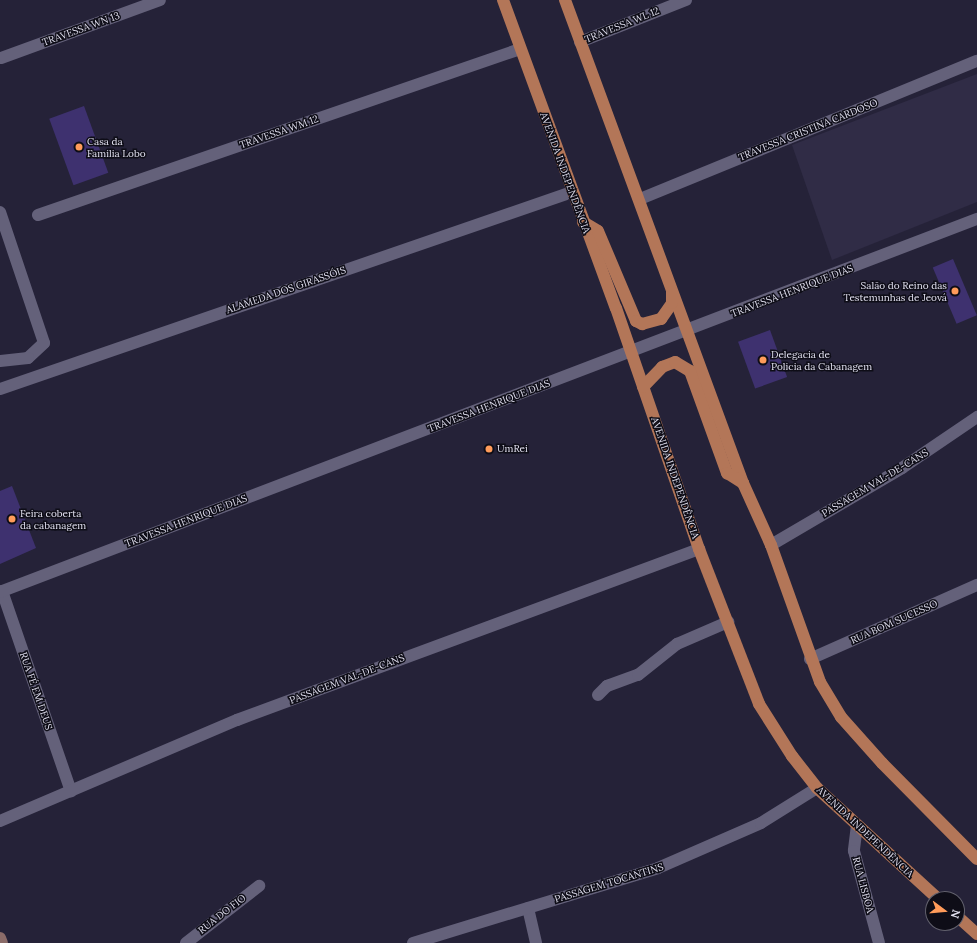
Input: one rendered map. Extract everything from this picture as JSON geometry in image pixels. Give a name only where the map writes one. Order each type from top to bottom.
[{"type":"main road","name":"AVENIDA INDEPENDÊNCIA","points":[[503,0],[631,352],[700,549],[759,704],[792,756],[817,788],[929,891]]},
{"type":"main road","points":[[565,0],[640,199],[743,483],[771,545],[810,660],[841,717],[882,763],[977,859]]},
{"type":"main road","points":[[584,222],[598,231],[636,321],[642,324],[652,324],[667,313],[672,303],[672,286]]},
{"type":"main road","points":[[643,387],[662,367],[675,362],[690,371],[727,473],[743,483]]},
{"type":"main road","points":[[965,923],[977,934]]},
{"type":"street","name":"TRAVESSA WN 13","points":[[1,58],[160,0]]},
{"type":"street","name":"TRAVESSA WL 12","points":[[580,42],[686,0]]},
{"type":"street","name":"TRAVESSA WM 12","points":[[38,215],[520,49]]},
{"type":"street","name":"TRAVESSA CRISTINA CARDOSO","points":[[640,199],[977,61]]},
{"type":"street","name":"ALAMEDA DOS GIRASSÓIS","points":[[0,388],[572,192]]},
{"type":"street","points":[[0,212],[44,343],[28,358],[0,361]]},
{"type":"street","name":"TRAVESSA HENRIQUE DIAS","points":[[1,592],[977,219]]},
{"type":"street","name":"PASSAGEM VAL-DE-CANS","points":[[771,545],[902,468],[977,417]]},
{"type":"street","name":"PASSAGEM VAL-DE-CANS","points":[[0,820],[237,720],[700,549]]},
{"type":"street","name":"RUA BOM SUCESSO","points":[[810,660],[977,585]]},
{"type":"street","name":"RUA FÉ EM DEUS","points":[[1,592],[71,791]]},
{"type":"street","points":[[598,695],[607,686],[638,675],[677,644],[728,622]]},
{"type":"street","name":"PASSAGEM TOCANTINS","points":[[413,943],[658,868],[761,823],[817,788]]},
{"type":"street","name":"RUA LISBOA","points":[[857,825],[854,852],[879,943]]},
{"type":"street","name":"RUA DO FIO","points":[[186,943],[259,886]]},
{"type":"street","points":[[528,908],[536,943]]},
{"type":"street","points":[[0,938],[2,943]]},
{"type":"shaded area","points":[[977,74],[977,202],[832,260],[792,145]]},
{"type":"building","name":"Casa da Familia Lobo","points":[[84,106],[108,173],[74,185],[49,119]]},
{"type":"building","name":"Salão do Reino das Testemunhas de Jeová","points":[[953,259],[977,315],[957,324],[933,268]]},
{"type":"building","name":"Delegacia de Policia da Cabanagem","points":[[770,330],[787,377],[755,389],[738,342]]},
{"type":"building","name":"Feira coberta da cabanagem","points":[[12,486],[36,548],[0,564],[0,491]]},
{"type":"place","name":"Casa da Familia Lobo","points":[[79,147]]},
{"type":"place","name":"Salão do Reino das Testemunhas de Jeová","points":[[955,291]]},
{"type":"place","name":"Delegacia de Policia da Cabanagem","points":[[763,360]]},
{"type":"place","name":"UmRei","points":[[489,449]]},
{"type":"place","name":"Feira coberta da cabanagem","points":[[12,519]]}]
